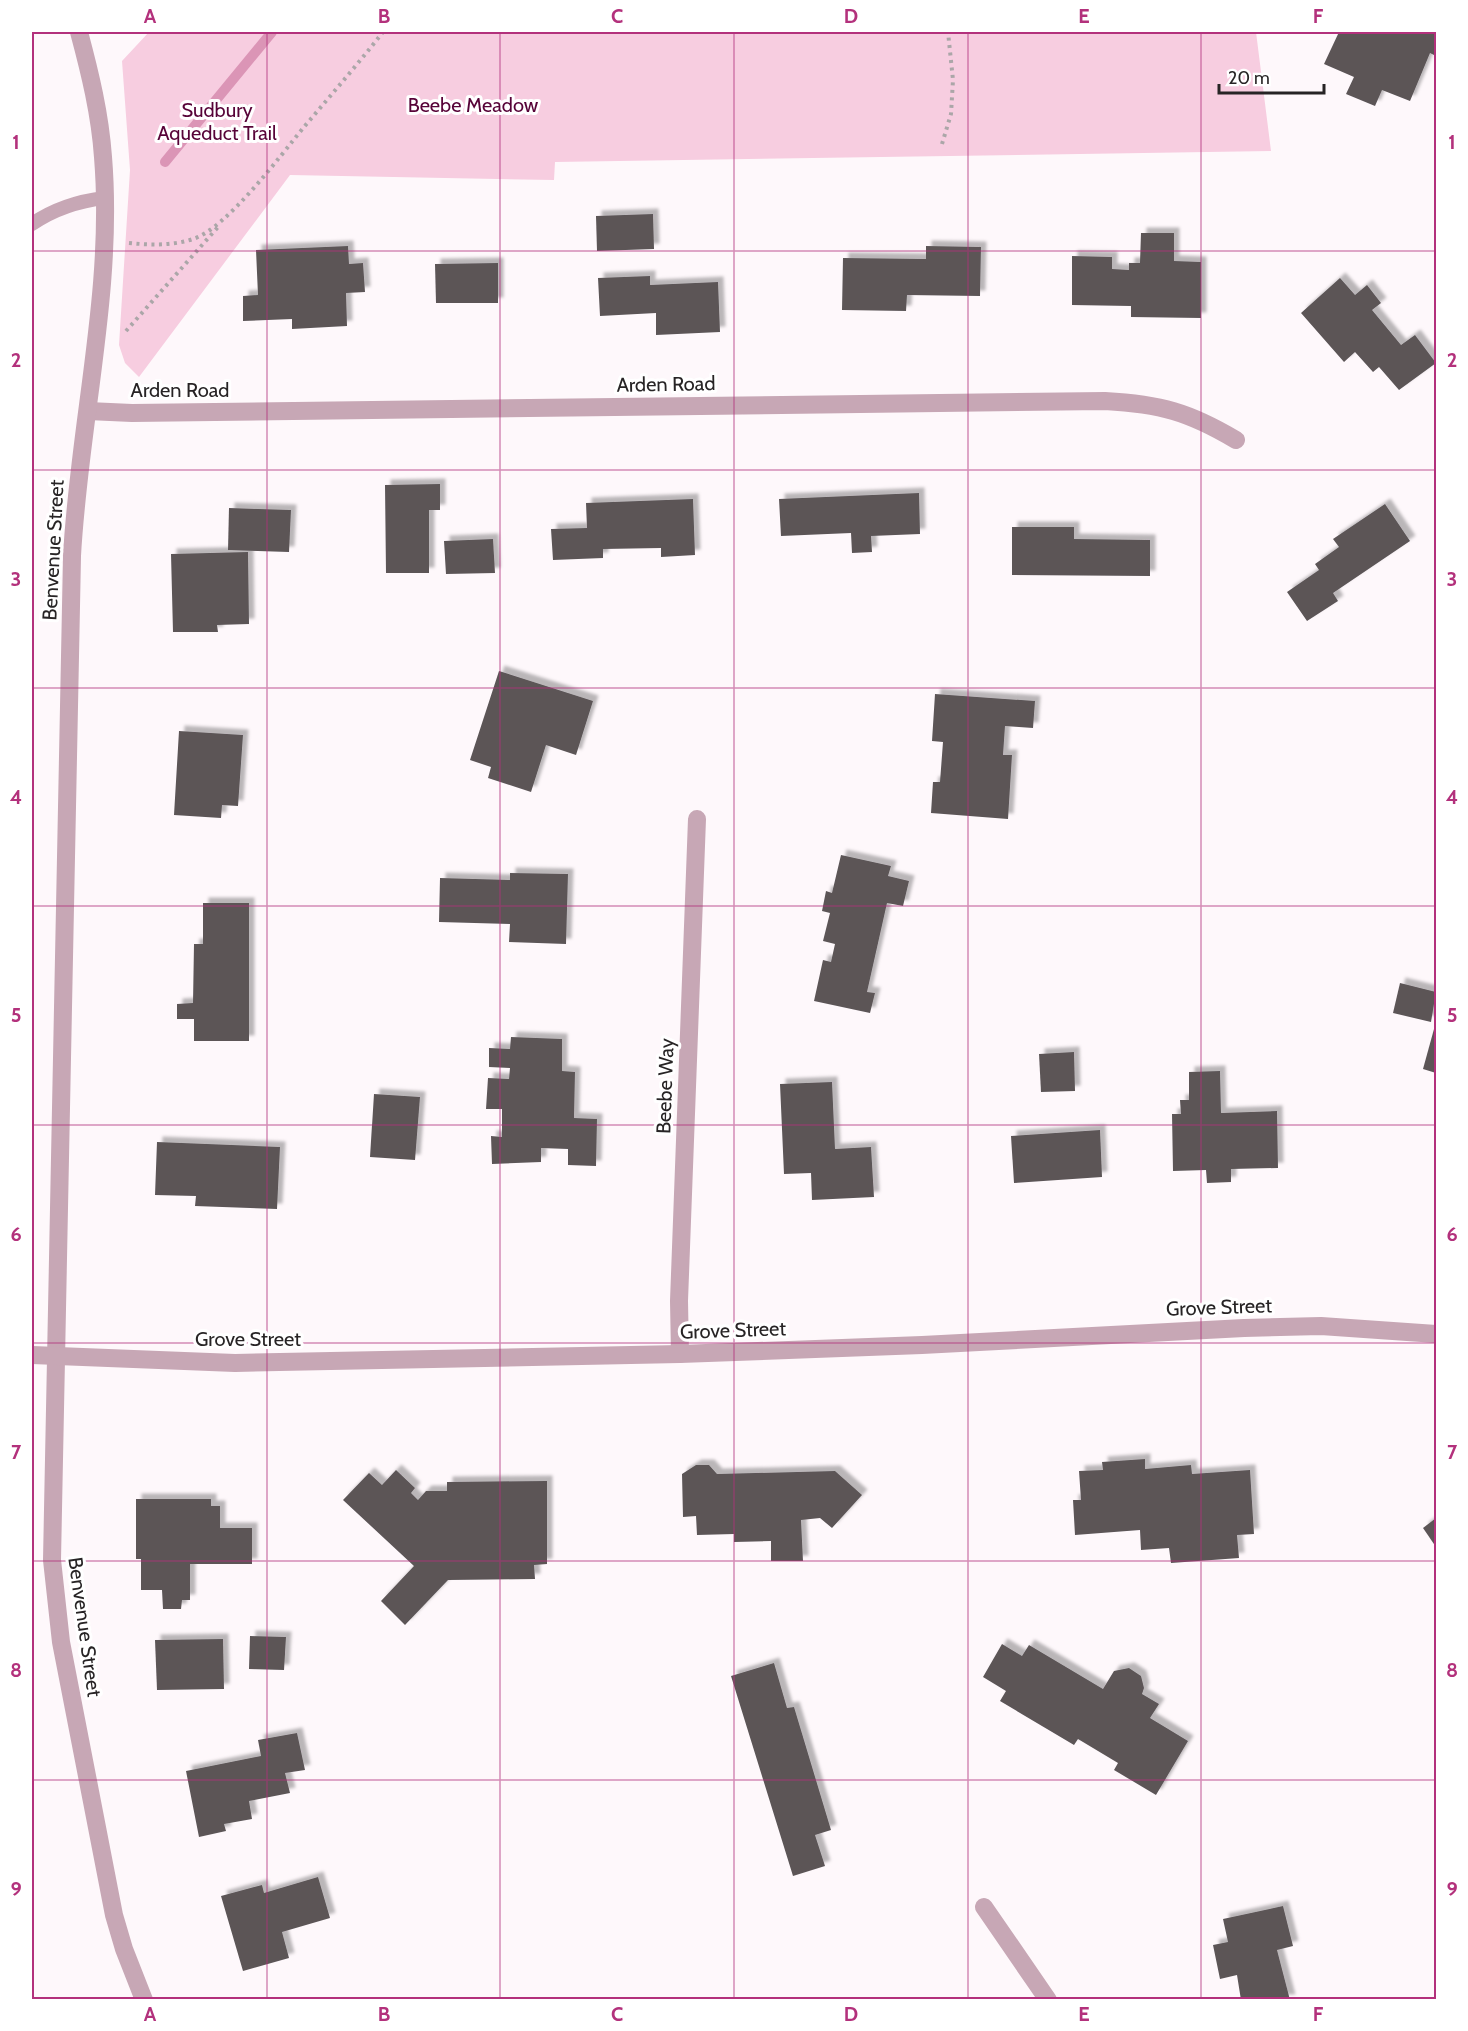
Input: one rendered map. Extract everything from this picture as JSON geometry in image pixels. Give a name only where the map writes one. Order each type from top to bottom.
[{"type":"street","name":"Benvenue Street","points":[[79,32],[98,108],[105,198],[100,310],[76,502],[72,556],[52,1560],[57,1616],[114,1915],[144,2000]]},
{"type":"street","name":"Arden Road","points":[[88,411],[132,414],[1105,401],[1144,404],[1188,414],[1214,426],[1236,440]]},
{"type":"street","name":"Beebe Way","points":[[680,1354],[679,1301],[697,819]]},
{"type":"street","name":"Grove Street","points":[[32,1355],[235,1363],[680,1354],[1321,1326],[1437,1334]]},
{"type":"street","points":[[984,1907],[1048,2000]]},
{"type":"lane","points":[[32,224],[43,216],[73,203],[105,198]]},
{"type":"path","points":[[93,369],[383,32]]},
{"type":"path","points":[[942,144],[951,114],[953,80],[948,32]]},
{"type":"path","points":[[104,242],[151,245],[173,244],[194,239],[213,228],[232,210]]},
{"type":"green space","name":"Beebe Meadow","points":[[149,32],[1256,32],[1271,151],[555,162],[554,180],[290,175],[139,377],[125,363],[119,345],[130,170],[122,61]]},
{"type":"building","points":[[1339,32],[1436,32],[1436,56],[1430,53],[1410,101],[1382,90],[1375,106],[1346,94],[1354,77],[1324,64]]},
{"type":"building","points":[[653,214],[654,249],[597,251],[596,216]]},
{"type":"building","points":[[1141,233],[1174,233],[1174,261],[1201,262],[1201,318],[1131,317],[1131,306],[1072,305],[1072,256],[1112,257],[1112,269],[1129,270],[1129,263],[1140,263]]},
{"type":"building","points":[[348,246],[349,264],[363,263],[365,292],[346,293],[347,326],[292,329],[292,319],[243,321],[243,296],[258,295],[256,250]]},
{"type":"building","points":[[926,246],[981,247],[980,296],[907,295],[906,311],[842,310],[843,258],[926,259]]},
{"type":"building","points":[[498,263],[498,303],[436,303],[435,264]]},
{"type":"building","points":[[650,276],[650,285],[718,282],[720,332],[656,335],[656,313],[600,316],[598,278]]},
{"type":"building","points":[[1340,278],[1355,295],[1367,285],[1381,303],[1372,310],[1401,345],[1415,335],[1436,363],[1399,390],[1379,367],[1373,372],[1355,352],[1344,362],[1301,313]]},
{"type":"building","points":[[440,484],[440,510],[429,510],[429,573],[386,573],[385,485]]},
{"type":"building","points":[[919,493],[920,534],[871,536],[872,552],[852,553],[851,533],[781,536],[779,499]]},
{"type":"building","points":[[693,499],[695,555],[661,557],[661,548],[603,549],[603,558],[553,560],[551,529],[587,528],[586,503]]},
{"type":"building","points":[[1385,504],[1410,541],[1333,593],[1338,601],[1307,621],[1287,592],[1319,570],[1315,564],[1339,547],[1333,539]]},
{"type":"building","points":[[229,508],[291,510],[289,552],[228,550]]},
{"type":"building","points":[[1012,527],[1074,527],[1074,539],[1150,540],[1150,576],[1012,575]]},
{"type":"building","points":[[493,539],[495,573],[446,574],[444,541]]},
{"type":"building","points":[[248,552],[249,624],[217,625],[218,632],[173,632],[171,554]]},
{"type":"building","points":[[499,671],[593,701],[576,755],[546,745],[531,792],[488,778],[491,767],[470,760]]},
{"type":"building","points":[[935,694],[1035,701],[1033,728],[1005,726],[1003,755],[1012,755],[1008,819],[931,813],[933,782],[940,782],[943,742],[932,741]]},
{"type":"building","points":[[179,731],[243,735],[238,806],[222,805],[221,818],[174,815]]},
{"type":"building","points":[[841,855],[891,866],[888,876],[909,881],[903,906],[887,903],[867,992],[875,993],[870,1013],[814,1001],[823,960],[831,962],[835,944],[823,941],[830,913],[822,911],[826,891],[832,893]]},
{"type":"building","points":[[510,873],[568,874],[566,944],[509,942],[510,924],[439,922],[440,878],[510,880]]},
{"type":"building","points":[[203,903],[249,903],[249,1041],[194,1041],[194,1019],[177,1019],[177,1004],[193,1003],[194,944],[203,944]]},
{"type":"building","points":[[1400,983],[1436,992],[1431,1022],[1393,1013]]},
{"type":"building","points":[[1434,1029],[1436,1030],[1436,1073],[1423,1069]]},
{"type":"building","points":[[511,1037],[562,1039],[562,1071],[575,1072],[574,1118],[597,1119],[596,1166],[568,1165],[568,1149],[541,1148],[541,1162],[492,1164],[491,1136],[502,1137],[502,1109],[486,1109],[488,1078],[509,1079],[510,1068],[489,1067],[489,1048],[510,1049]]},
{"type":"building","points":[[1074,1052],[1075,1091],[1041,1092],[1039,1054]]},
{"type":"building","points":[[1220,1071],[1221,1113],[1277,1111],[1278,1168],[1231,1169],[1231,1182],[1207,1183],[1206,1170],[1173,1171],[1172,1114],[1181,1114],[1180,1100],[1189,1100],[1189,1072]]},
{"type":"building","points":[[832,1082],[835,1149],[871,1147],[874,1197],[812,1200],[811,1173],[784,1174],[780,1084]]},
{"type":"building","points":[[374,1094],[420,1097],[415,1160],[370,1157]]},
{"type":"building","points":[[1100,1130],[1102,1177],[1014,1183],[1011,1136]]},
{"type":"building","points":[[157,1142],[280,1147],[277,1209],[195,1206],[196,1196],[155,1195]]},
{"type":"building","points":[[1145,1459],[1145,1469],[1191,1465],[1192,1474],[1250,1470],[1254,1534],[1237,1535],[1239,1558],[1171,1563],[1169,1548],[1141,1550],[1140,1530],[1075,1535],[1073,1500],[1081,1500],[1079,1471],[1103,1470],[1102,1462]]},
{"type":"building","points":[[696,1465],[709,1465],[717,1474],[835,1471],[862,1495],[832,1528],[820,1518],[801,1520],[803,1561],[771,1561],[771,1541],[734,1542],[734,1534],[697,1535],[696,1516],[683,1517],[682,1474]]},
{"type":"building","points":[[396,1470],[415,1488],[411,1493],[418,1500],[426,1491],[447,1491],[447,1482],[547,1481],[547,1564],[534,1565],[535,1579],[448,1580],[405,1625],[381,1601],[414,1566],[343,1500],[369,1473],[382,1485]]},
{"type":"building","points":[[136,1499],[211,1499],[211,1506],[220,1506],[220,1528],[252,1528],[252,1564],[190,1564],[190,1600],[182,1600],[181,1609],[163,1609],[162,1590],[141,1590],[141,1559],[136,1559]]},
{"type":"building","points":[[1436,1518],[1436,1547],[1423,1528]]},
{"type":"building","points":[[250,1636],[286,1637],[284,1670],[249,1669]]},
{"type":"building","points":[[223,1639],[224,1689],[157,1690],[155,1640]]},
{"type":"building","points":[[1002,1644],[1022,1656],[1029,1645],[1103,1689],[1114,1671],[1129,1668],[1141,1676],[1144,1688],[1142,1694],[1159,1704],[1150,1718],[1188,1741],[1156,1795],[1114,1770],[1118,1763],[1078,1739],[1074,1745],[1000,1701],[1006,1691],[983,1677]]},
{"type":"building","points":[[774,1663],[787,1708],[794,1707],[831,1830],[815,1835],[825,1866],[793,1876],[731,1676]]},
{"type":"building","points":[[297,1733],[305,1770],[285,1773],[290,1793],[249,1801],[252,1819],[224,1824],[226,1831],[199,1837],[186,1771],[261,1756],[258,1740]]},
{"type":"building","points":[[318,1877],[330,1918],[282,1932],[289,1958],[243,1971],[221,1896],[262,1885],[264,1893]]},
{"type":"building","points":[[1283,1906],[1293,1946],[1277,1950],[1290,2000],[1241,2000],[1237,1975],[1220,1979],[1213,1945],[1228,1942],[1223,1919]]},
{"type":"waterway","points":[[165,162],[272,32]]},
{"type":"park label","name":"Sudbury Aqueduct Trail","points":[[217,122]]}]
